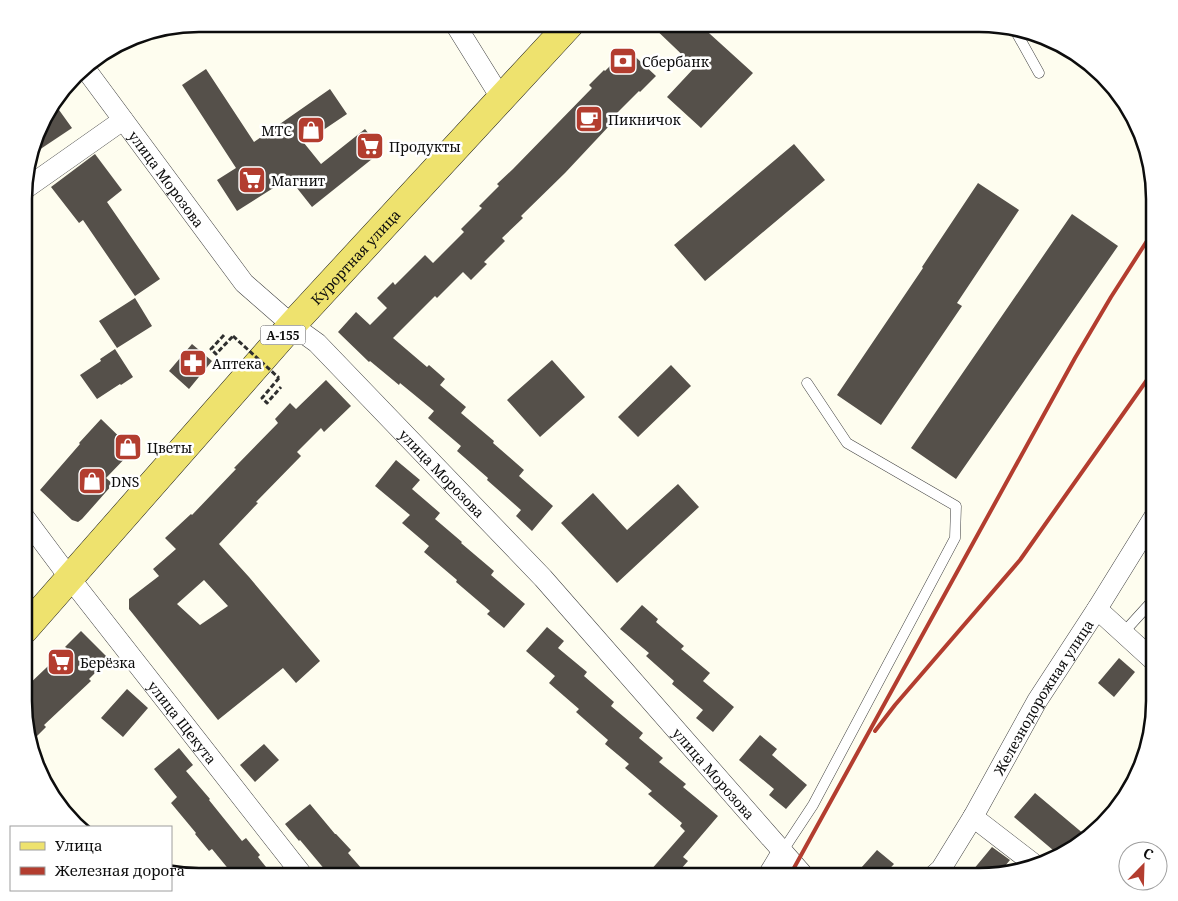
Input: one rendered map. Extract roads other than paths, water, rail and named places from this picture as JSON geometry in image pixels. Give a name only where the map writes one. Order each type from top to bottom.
[{"type":"main road","name":"Курортная улица","points":[[33,620],[292,325],[562,33]]},
{"type":"street","points":[[461,33],[501,98]]},
{"type":"street","name":"улица Морозова","points":[[89,74],[244,283],[292,325],[317,343],[543,578],[798,868]]},
{"type":"street","points":[[34,183],[124,120]]},
{"type":"street","name":"улица Щекута","points":[[33,530],[297,868]]},
{"type":"street","name":"Железнодорожная улица","points":[[942,868],[1037,701],[1145,531]]},
{"type":"street","points":[[1097,609],[1145,652]]},
{"type":"street","points":[[973,816],[1030,861]]},
{"type":"street","points":[[773,868],[782,852]]},
{"type":"lane","points":[[1019,37],[1039,73]]},
{"type":"lane","points":[[782,852],[813,805],[955,538],[956,506],[847,443],[807,383]]},
{"type":"lane","points":[[1124,632],[1145,609]]},
{"type":"railway","points":[[794,868],[1075,358],[1146,243]]},
{"type":"railway","points":[[875,731],[895,705],[1020,560],[1146,382]]},
{"type":"place","name":"Сбербанк","points":[[623,61]]},
{"type":"place","name":"Пикничок","points":[[589,119]]},
{"type":"place","name":"МТС","points":[[311,130]]},
{"type":"place","name":"Продукты","points":[[370,146]]},
{"type":"place","name":"Магнит","points":[[252,180]]},
{"type":"place","name":"Аптека","points":[[193,363]]},
{"type":"place","name":"Цветы","points":[[128,447]]},
{"type":"place","name":"DNS","points":[[92,481]]},
{"type":"place","name":"Берёзка","points":[[61,662]]}]
